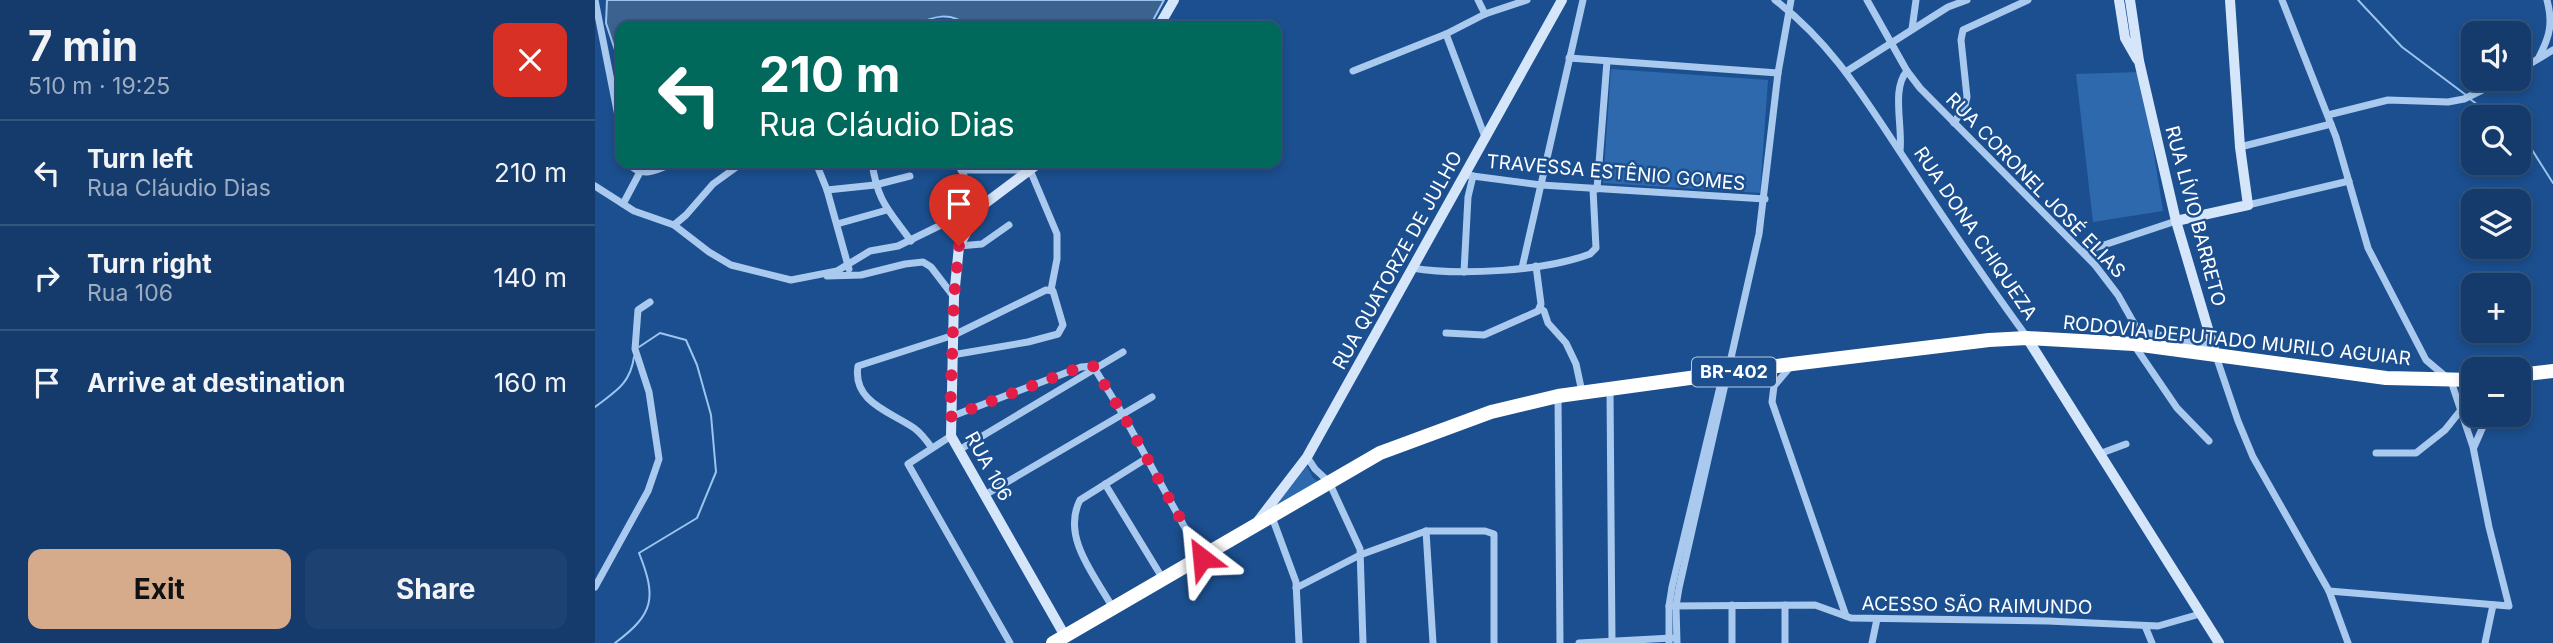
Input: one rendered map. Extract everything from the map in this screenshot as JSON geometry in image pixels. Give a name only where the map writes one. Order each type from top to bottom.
[{"type":"highway","name":"RODOVIA DEPUTADO MURILO AGUIAR","points":[[1059,639],[1380,453],[1491,412],[1558,396],[1726,370],[2027,338],[2215,351],[2386,378],[2461,381]]},
{"type":"highway","points":[[2531,374],[2553,371]]},
{"type":"street","points":[[595,0],[616,106]]},
{"type":"street","points":[[1162,21],[1174,0]]},
{"type":"street","points":[[1478,0],[1485,14]]},
{"type":"street","points":[[1353,71],[1446,34],[1485,14],[1527,0]]},
{"type":"street","name":"RUA QUATORZE DE JULHO","points":[[1252,529],[1307,457],[1412,268],[1469,175],[1486,137],[1562,0]]},
{"type":"street","points":[[1522,268],[1583,0]]},
{"type":"street","name":"RUA DONA CHIQUEZA","points":[[1775,0],[1847,71],[2027,338],[2219,643]]},
{"type":"street","points":[[1579,643],[1673,641],[1672,606],[1759,234],[1778,73],[1791,0]]},
{"type":"street","name":"RUA CORONEL JOSÉ ELIAS","points":[[1867,0],[1907,71],[1920,88],[2083,252],[2114,289],[2139,330],[2215,351]]},
{"type":"street","points":[[1912,29],[1916,0]]},
{"type":"street","points":[[1847,71],[1912,29],[1967,0]]},
{"type":"street","points":[[1954,122],[1965,106],[1967,97],[1962,32],[2006,4],[2028,0]]},
{"type":"street","name":"RUA LÍVIO BARRETO","points":[[2119,0],[2127,44],[2139,61]]},
{"type":"street","name":"RUA LÍVIO BARRETO","points":[[2130,0],[2139,61],[2176,222],[2238,421],[2253,457],[2329,591],[2347,643]]},
{"type":"street","points":[[2230,0],[2240,147],[2248,205]]},
{"type":"street","points":[[2282,0],[2328,115],[2363,235],[2390,294],[2426,360],[2451,381],[2461,410],[2445,430],[2416,453],[2376,453]]},
{"type":"street","points":[[2539,57],[2552,28],[2547,0]]},
{"type":"street","points":[[1446,34],[1486,137]]},
{"type":"street","points":[[2531,62],[2553,50]]},
{"type":"street","points":[[1569,58],[1778,73]]},
{"type":"street","points":[[1412,268],[1464,272],[1522,268],[1585,256],[1594,251],[1595,189],[1607,61]]},
{"type":"street","points":[[1900,152],[1902,126],[1898,86],[1907,71]]},
{"type":"street","points":[[2328,115],[2388,100],[2448,102],[2464,99],[2480,91]]},
{"type":"street","points":[[2240,147],[2331,124]]},
{"type":"street","points":[[633,168],[640,172],[662,168]]},
{"type":"street","points":[[674,225],[687,215],[712,184],[735,168]]},
{"type":"street","points":[[818,168],[827,190],[851,276]]},
{"type":"street","points":[[873,168],[875,185],[887,210],[911,241]]},
{"type":"street","points":[[961,168],[977,211]]},
{"type":"street","points":[[819,275],[848,265],[870,251],[890,249],[977,211],[1034,168]]},
{"type":"street","points":[[932,448],[916,429],[867,399],[860,386],[857,369],[864,363],[954,335],[1048,290],[1057,259],[1057,234],[1035,168]]},
{"type":"street","points":[[623,204],[640,172]]},
{"type":"street","points":[[1464,272],[1469,175]]},
{"type":"street","name":"TRAVESSA ESTÊNIO GOMES","points":[[1469,175],[1541,185],[1765,199]]},
{"type":"street","points":[[827,190],[875,185],[910,176]]},
{"type":"street","points":[[2083,252],[2176,222],[2349,181]]},
{"type":"street","points":[[595,186],[645,215],[674,225],[731,265],[791,279],[819,275],[851,276],[923,262],[931,267],[954,297]]},
{"type":"street","points":[[837,224],[887,210]]},
{"type":"street","name":"RUA 106","points":[[977,211],[959,246],[954,297],[951,436],[985,495],[1059,639]]},
{"type":"street","points":[[959,246],[982,244],[1009,225]]},
{"type":"street","points":[[1536,266],[1540,308],[1544,311],[1548,323],[1566,343],[1576,364],[1582,392]]},
{"type":"street","points":[[953,355],[1058,334],[1062,328],[1059,307],[1048,290]]},
{"type":"street","points":[[595,587],[648,491],[659,459],[649,392],[635,349],[638,310],[650,302]]},
{"type":"street","points":[[1446,333],[1485,335],[1533,314],[1540,308]]},
{"type":"street","points":[[2134,344],[2177,408],[2209,441]]},
{"type":"street","points":[[959,450],[1123,352]]},
{"type":"street","points":[[1792,364],[1774,386],[1772,402],[1846,616]]},
{"type":"street","points":[[950,417],[1081,367],[1095,368]]},
{"type":"street","points":[[1095,368],[1202,558]]},
{"type":"street","points":[[1610,388],[1612,643]]},
{"type":"street","points":[[1558,396],[1560,643]]},
{"type":"street","points":[[985,495],[1152,397]]},
{"type":"street","points":[[2329,591],[2509,606],[2467,427]]},
{"type":"street","points":[[2473,447],[2482,427]]},
{"type":"street","points":[[951,436],[908,464],[1010,643]]},
{"type":"street","points":[[2099,454],[2126,444]]},
{"type":"street","points":[[1307,457],[1315,470],[1329,482],[1360,549],[1363,643]]},
{"type":"street","points":[[1113,608],[1075,541],[1075,509],[1080,500],[1147,458]]},
{"type":"street","points":[[1105,484],[1164,580]]},
{"type":"street","points":[[1272,517],[1290,563],[1296,588],[1299,643]]},
{"type":"street","points":[[1296,588],[1360,555],[1426,531],[1485,531],[1495,534],[1494,643]]},
{"type":"street","points":[[1426,531],[1433,643]]},
{"type":"street","points":[[1731,605],[1732,643]]},
{"type":"street","points":[[1785,605],[1785,643]]},
{"type":"street","name":"ACESSO SÃO RAIMUNDO","points":[[1672,606],[1815,605],[1846,616],[1877,619],[1948,618],[2145,626],[2158,626],[2200,614]]},
{"type":"street","points":[[2485,643],[2493,605]]},
{"type":"street","points":[[1872,643],[1877,619]]},
{"type":"street","points":[[2145,626],[2152,643]]},
{"type":"shaded area","points":[[607,0],[1164,0],[1153,21],[962,21],[941,17],[926,21],[616,21],[616,53],[606,23]]},
{"type":"shaded area","points":[[1611,69],[1768,80],[1760,193],[1603,183]]},
{"type":"shaded area","points":[[2141,72],[2163,211],[2093,222],[2076,74]]},
{"type":"shaded area","points":[[1307,466],[1313,478],[1319,482],[1272,510]]},
{"type":"waterway","points":[[2358,0],[2402,47],[2466,95]]},
{"type":"waterway","points":[[2470,99],[2478,105]]},
{"type":"waterway","points":[[2531,148],[2553,183]]},
{"type":"waterway","points":[[615,643],[638,623],[648,604],[648,582],[639,553],[697,518],[716,472],[711,415],[697,365],[686,340],[660,333],[639,347]]},
{"type":"waterway","points":[[595,407],[616,391],[625,380],[634,357]]},
{"type":"route","points":[[959,246],[954,297],[950,417],[1081,367],[1093,366],[1202,558]]}]
